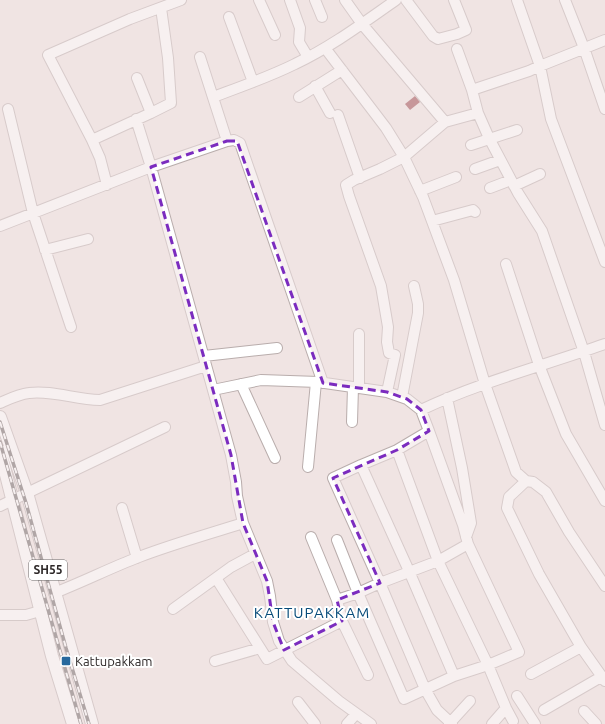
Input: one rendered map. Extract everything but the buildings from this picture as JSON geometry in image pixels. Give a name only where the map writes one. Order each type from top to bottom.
[{"type":"main road","name":"SH55","points":[[0,417],[27,493],[92,724]]},
{"type":"main road","name":"SH55","points":[[0,451],[52,656],[73,724]]},
{"type":"street","points":[[107,185],[100,158],[92,140],[48,55],[181,0]]},
{"type":"street","points":[[259,0],[275,35]]},
{"type":"street","points":[[290,0],[300,28],[299,42],[308,57]]},
{"type":"street","points":[[315,0],[322,17]]},
{"type":"street","points":[[345,0],[362,24],[445,122]]},
{"type":"street","points":[[213,97],[253,82],[325,48],[396,0]]},
{"type":"street","points":[[406,0],[433,36],[438,39],[466,30],[454,0]]},
{"type":"street","points":[[517,0],[540,66],[551,119],[605,262]]},
{"type":"street","points":[[565,0],[584,48],[605,109]]},
{"type":"street","points":[[92,140],[151,113],[170,102],[168,58],[161,8]]},
{"type":"street","points":[[229,17],[253,82]]},
{"type":"street","points":[[472,90],[529,71],[605,40]]},
{"type":"street","points":[[325,48],[377,115],[404,157],[420,191],[454,280],[485,384],[516,472],[526,481],[533,482],[546,492],[569,532],[605,586]]},
{"type":"street","points":[[457,49],[472,90],[478,113],[489,138],[512,183],[542,231],[584,352],[605,425]]},
{"type":"street","points":[[200,57],[227,141]]},
{"type":"street","points":[[299,97],[342,70]]},
{"type":"street","points":[[136,78],[151,113]]},
{"type":"street","points":[[315,86],[334,114],[360,178]]},
{"type":"street","points":[[8,109],[33,213],[71,327]]},
{"type":"street","points":[[387,392],[395,355],[389,353],[387,342],[388,327],[381,286],[346,185],[404,157],[445,122],[478,113]]},
{"type":"street","points":[[136,119],[151,167],[231,455],[237,496],[243,523],[267,581],[273,622],[279,641],[292,661],[313,680],[371,724]]},
{"type":"street","points":[[471,145],[517,130]]},
{"type":"street","points":[[0,225],[151,167],[227,141],[234,140],[240,143],[319,383],[308,467]]},
{"type":"street","points":[[475,169],[500,160]]},
{"type":"street","points":[[490,188],[540,174]]},
{"type":"street","points":[[420,191],[456,177]]},
{"type":"street","points":[[432,221],[473,210],[475,212]]},
{"type":"street","points":[[45,250],[88,239]]},
{"type":"street","points":[[506,264],[539,365],[566,434],[605,501]]},
{"type":"street","points":[[402,397],[418,313],[418,304],[414,286]]},
{"type":"street","points":[[352,422],[356,388],[359,334]]},
{"type":"street","points":[[421,410],[447,398],[485,384],[605,344]]},
{"type":"street","points":[[0,403],[18,395],[30,393],[52,393],[87,400],[100,400],[205,361],[277,348]]},
{"type":"street","points":[[213,390],[261,380],[319,383],[387,392],[407,399],[421,410],[467,541],[519,652],[488,665],[454,676],[404,699],[358,593],[337,540]]},
{"type":"street","points":[[240,384],[275,458]]},
{"type":"street","points":[[337,600],[438,561],[467,541],[471,523],[462,468],[447,398]]},
{"type":"street","points":[[0,506],[165,427]]},
{"type":"street","points":[[429,430],[397,450],[333,478],[426,689],[437,710],[450,724],[470,701]]},
{"type":"street","points":[[397,450],[438,561],[513,721]]},
{"type":"street","points":[[361,465],[454,676]]},
{"type":"street","points":[[526,481],[509,497],[507,508],[539,574],[580,647],[603,679],[544,710]]},
{"type":"street","points":[[122,508],[137,558]]},
{"type":"street","points":[[54,593],[82,582],[98,573],[137,558],[243,523]]},
{"type":"street","points":[[311,537],[337,600],[342,621],[368,676]]},
{"type":"street","points":[[173,609],[238,562],[255,554]]},
{"type":"street","points":[[216,578],[267,659],[342,621]]},
{"type":"street","points":[[0,615],[26,615],[40,611]]},
{"type":"street","points":[[531,674],[580,647]]},
{"type":"street","points":[[215,661],[260,648]]},
{"type":"street","points":[[517,696],[535,724]]},
{"type":"street","points":[[298,702],[315,724]]},
{"type":"street","points":[[492,724],[506,708]]},
{"type":"street","points":[[584,711],[596,724]]},
{"type":"street","points":[[347,724],[356,714]]},
{"type":"highlighted area","points":[[227,141],[237,141],[323,383],[387,392],[407,399],[421,410],[429,431],[397,450],[333,478],[380,583],[337,600],[342,621],[284,650],[273,622],[267,581],[243,523],[231,455],[151,167]]},
{"type":"railway","points":[[0,422],[26,503],[66,648],[89,724]]},
{"type":"railway","points":[[0,442],[81,724]]},
{"type":"place","name":"Kattupakkam","points":[[66,661]]},
{"type":"district","name":"KATTUPAKKAM","points":[[312,613]]}]
